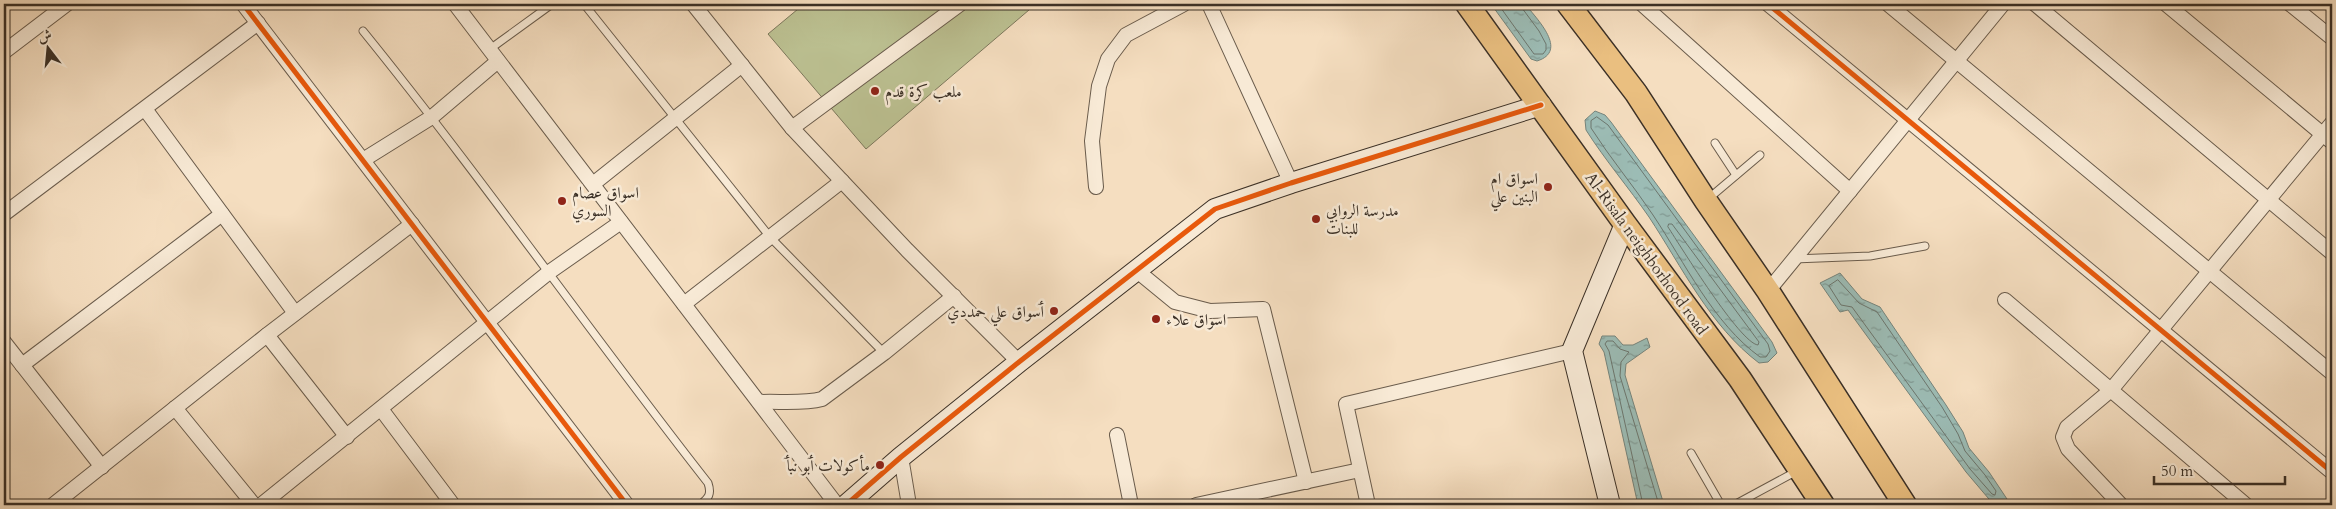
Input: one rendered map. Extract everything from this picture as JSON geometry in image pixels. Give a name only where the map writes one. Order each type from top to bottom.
[{"type":"main road","name":"Al-Risala neighborhood road","points":[[1466,4],[1740,379],[1823,505]]},
{"type":"main road","points":[[1570,5],[1636,93],[1706,201],[1768,291],[1905,505]]},
{"type":"street","points":[[4,52],[66,4]]},
{"type":"street","points":[[243,4],[627,505]]},
{"type":"street","points":[[455,4],[837,505]]},
{"type":"street","points":[[693,4],[792,128],[1019,362]]},
{"type":"street","points":[[792,128],[960,4]]},
{"type":"street","points":[[1096,187],[1092,141],[1099,86],[1108,59],[1126,35],[1184,4]]},
{"type":"street","points":[[1209,4],[1291,183]]},
{"type":"street","points":[[1642,4],[1850,191]]},
{"type":"street","points":[[1768,4],[2332,472]]},
{"type":"street","points":[[1888,4],[2332,373]]},
{"type":"street","points":[[1768,291],[2003,4]]},
{"type":"street","points":[[2035,4],[2332,253]]},
{"type":"street","points":[[2166,4],[2328,138]]},
{"type":"street","points":[[2290,4],[2332,38]]},
{"type":"street","points":[[4,214],[258,23]]},
{"type":"street","points":[[363,160],[432,116],[494,55]]},
{"type":"street","points":[[593,184],[742,66]]},
{"type":"street","points":[[846,505],[901,457],[1019,362],[1215,209],[1291,183],[1541,105]]},
{"type":"street","points":[[145,109],[295,313]]},
{"type":"street","points":[[2121,505],[2068,449],[2063,437],[2067,427],[2111,390],[2269,200],[2328,138],[2332,123]]},
{"type":"street","points":[[684,304],[842,181]]},
{"type":"street","points":[[22,365],[222,214]]},
{"type":"street","points":[[261,505],[548,273],[621,222]]},
{"type":"street","points":[[53,505],[295,313],[412,224]]},
{"type":"street","points":[[1610,505],[1572,351],[1625,224]]},
{"type":"street","points":[[1136,270],[1175,302],[1210,311],[1263,309],[1306,482]]},
{"type":"street","points":[[759,402],[794,400],[810,402],[822,399],[884,353],[954,296]]},
{"type":"street","points":[[2005,300],[2246,505]]},
{"type":"street","points":[[267,335],[347,437]]},
{"type":"street","points":[[4,342],[102,468]]},
{"type":"street","points":[[1368,505],[1346,404],[1572,351]]},
{"type":"street","points":[[175,408],[254,505]]},
{"type":"street","points":[[381,409],[453,505]]},
{"type":"street","points":[[1117,435],[1131,505]]},
{"type":"street","points":[[901,457],[909,505]]},
{"type":"street","points":[[1196,505],[1360,470]]},
{"type":"lane","points":[[494,55],[552,4]]},
{"type":"lane","points":[[584,4],[770,237],[884,353]]},
{"type":"lane","points":[[364,31],[432,116],[642,399],[708,483],[711,491],[709,497],[700,505]]},
{"type":"lane","points":[[1715,143],[1736,175]]},
{"type":"lane","points":[[1706,201],[1760,155]]},
{"type":"lane","points":[[1793,259],[1870,256],[1925,246]]},
{"type":"lane","points":[[1691,453],[1721,505]]},
{"type":"lane","points":[[1734,505],[1800,469]]},
{"type":"green space","name":"ملعب كرة قدم","points":[[804,4],[1036,4],[866,149],[768,34]]},
{"type":"water","points":[[1491,4],[1525,4],[1548,34],[1550,50],[1546,56],[1537,61],[1531,59]]},
{"type":"water","points":[[1595,111],[1605,115],[1611,122],[1772,342],[1777,353],[1768,362],[1759,363],[1726,332],[1711,314],[1649,217],[1586,130],[1585,120]]},
{"type":"water","points":[[1840,273],[1862,299],[1880,307],[1946,405],[1963,432],[1969,448],[1989,472],[2011,505],[1994,505],[1966,472],[1848,310],[1840,312],[1820,283]]},
{"type":"water","points":[[1602,336],[1615,336],[1623,345],[1633,345],[1647,338],[1650,347],[1626,364],[1625,375],[1664,505],[1638,505],[1604,352],[1599,344]]},
{"type":"cycle path","points":[[243,4],[627,505]]},
{"type":"cycle path","points":[[1768,4],[2332,472]]},
{"type":"cycle path","points":[[846,505],[901,457],[1019,362],[1215,209],[1291,183],[1541,105]]},
{"type":"place","name":"ملعب كرة قدم","points":[[875,91]]},
{"type":"place","name":"اسواق ام البنين علي","points":[[1548,187]]},
{"type":"place","name":"اسواق عصام السوري","points":[[562,201]]},
{"type":"place","name":"مدرسة الروابي للبنات","points":[[1316,219]]},
{"type":"place","name":"ٲسواق علي حمددي","points":[[1054,311]]},
{"type":"place","name":"اسواق علاء","points":[[1156,319]]},
{"type":"place","name":"مأكولات ٲبو نبٲ","points":[[880,465]]}]
